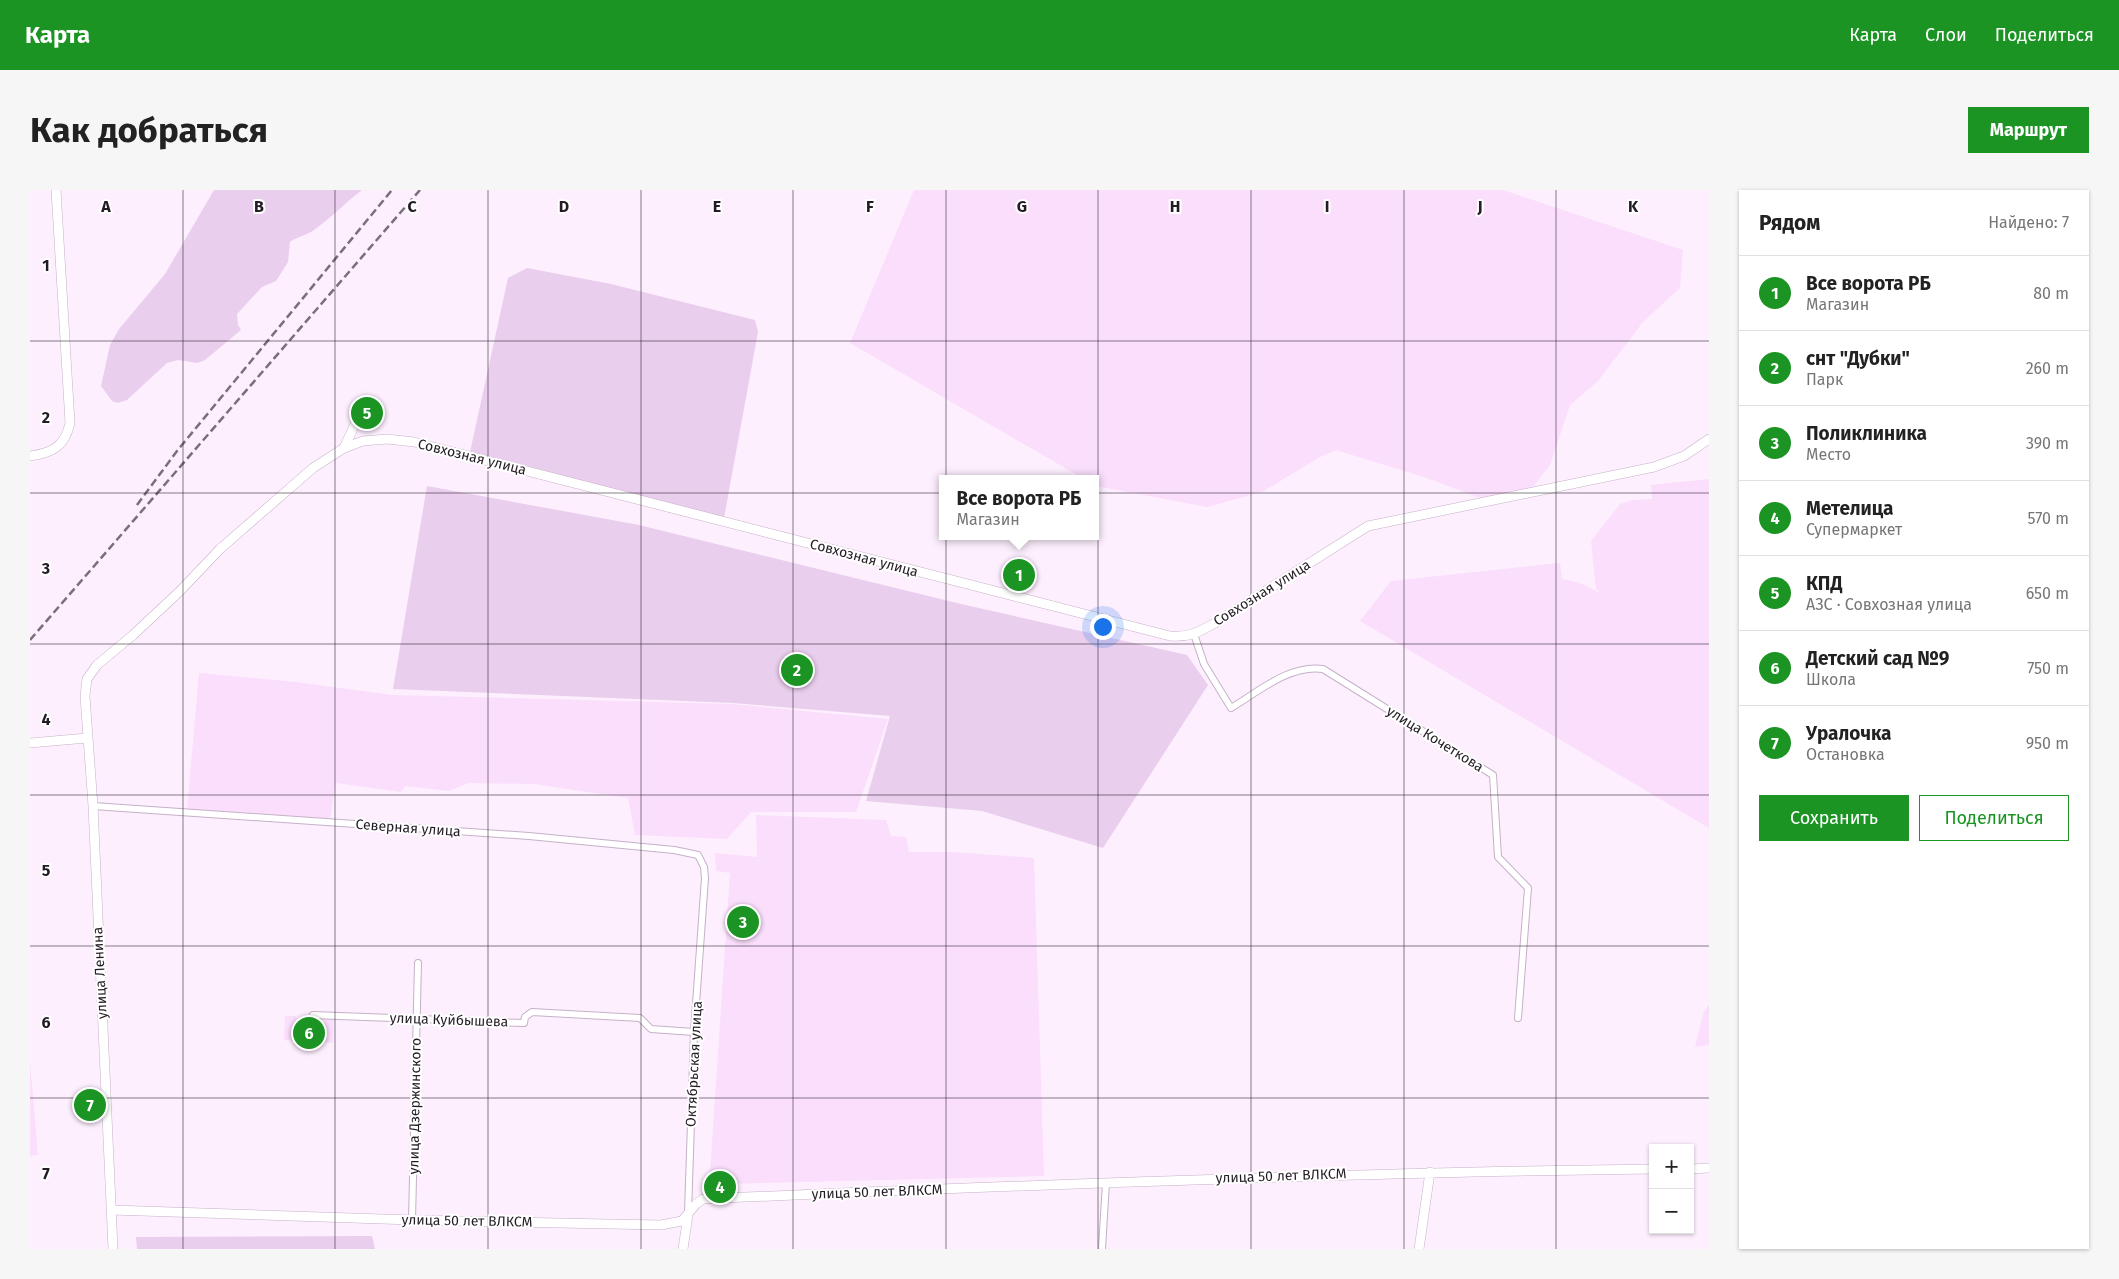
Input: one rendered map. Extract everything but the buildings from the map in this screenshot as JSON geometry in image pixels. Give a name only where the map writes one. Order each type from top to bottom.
[{"type":"street","points":[[30,456],[48,453],[63,443],[67,433],[70,411],[56,190]]},
{"type":"street","points":[[344,448],[356,422]]},
{"type":"street","name":"Совхозная улица","points":[[85,696],[87,679],[102,659],[133,635],[179,592],[220,549],[288,488],[344,448],[376,439],[414,442],[1170,636],[1182,637],[1194,634],[1291,576],[1368,526],[1654,467],[1684,456],[1708,442]]},
{"type":"street","name":"улица Кочеткова","points":[[1194,634],[1204,664],[1231,708],[1302,669],[1323,669],[1493,775],[1498,857],[1528,888],[1518,1018]]},
{"type":"street","name":"улица Ленина","points":[[85,696],[93,806],[112,1249]]},
{"type":"street","points":[[30,743],[87,738]]},
{"type":"street","name":"Северная улица","points":[[93,806],[529,836],[674,850],[698,855],[704,867],[705,878]]},
{"type":"street","name":"Октябрьская улица","points":[[683,1249],[688,1214],[694,1032],[705,878]]},
{"type":"street","name":"улица Дзержинского","points":[[412,1220],[418,963]]},
{"type":"street","name":"улица Куйбышева","points":[[313,1016],[524,1023],[524,1017],[532,1012],[640,1018],[651,1029],[694,1032]]},
{"type":"street","points":[[1694,1169],[1709,1168]]},
{"type":"street","name":"улица 50 лет ВЛКСМ","points":[[111,1210],[412,1220],[661,1225],[682,1221],[703,1199],[1106,1182],[1430,1172],[1649,1169]]},
{"type":"street","points":[[1419,1249],[1430,1172]]},
{"type":"street","points":[[1102,1249],[1106,1182]]},
{"type":"shaded area","points":[[214,190],[362,190],[314,230],[290,242],[288,262],[276,281],[262,287],[237,314],[238,325],[241,330],[205,360],[197,363],[178,360],[167,363],[127,400],[118,403],[112,401],[101,386],[110,345],[119,329],[165,274]]},
{"type":"shaded area","points":[[914,190],[1503,190],[1683,250],[1680,288],[1643,322],[1598,381],[1570,405],[1550,465],[1525,497],[1491,502],[1424,477],[1336,450],[1320,457],[1262,492],[1207,507],[1099,487],[1099,475],[1077,475],[850,343]]},
{"type":"shaded area","points":[[527,268],[611,284],[755,320],[758,332],[724,518],[470,452],[508,278]]},
{"type":"shaded area","points":[[1709,479],[1709,828],[1360,621],[1391,581],[1560,563],[1562,579],[1580,583],[1598,592],[1596,589],[1591,541],[1620,504],[1633,500],[1652,499],[1651,485]]},
{"type":"shaded area","points":[[427,486],[639,525],[961,604],[1187,655],[1208,685],[1103,848],[982,811],[866,801],[890,716],[733,703],[393,689]]},
{"type":"shaded area","points":[[199,673],[296,682],[392,695],[732,704],[888,719],[856,812],[751,812],[727,839],[635,835],[628,798],[534,784],[468,783],[449,791],[405,786],[401,792],[336,783],[330,819],[187,810]]},
{"type":"shaded area","points":[[756,815],[886,820],[891,836],[906,837],[909,852],[952,852],[1034,858],[1044,1176],[727,1184],[727,1174],[710,1173],[730,873],[716,871],[715,853],[757,857]]},
{"type":"shaded area","points":[[1709,1004],[1709,1045],[1695,1047],[1703,1014]]},
{"type":"shaded area","points":[[285,1016],[296,1016],[295,1024],[324,1026],[325,1018],[334,1019],[333,1043],[284,1040]]},
{"type":"shaded area","points":[[30,1062],[38,1155],[30,1156]]},
{"type":"shaded area","points":[[372,1236],[375,1249],[137,1249],[136,1237]]},
{"type":"railway","points":[[137,505],[177,451],[392,190]]},
{"type":"railway","points":[[30,640],[420,190]]},
{"type":"place","name":"КПД","points":[[367,413]]},
{"type":"place","name":"Все ворота РБ","points":[[1019,575]]},
{"type":"place","name":"снт \"Дубки\"","points":[[797,670]]},
{"type":"place","name":"Поликлиника","points":[[743,922]]},
{"type":"place","name":"Детский сад №9","points":[[309,1033]]},
{"type":"place","name":"Уралочка","points":[[90,1105]]},
{"type":"place","name":"Метелица","points":[[720,1187]]}]
